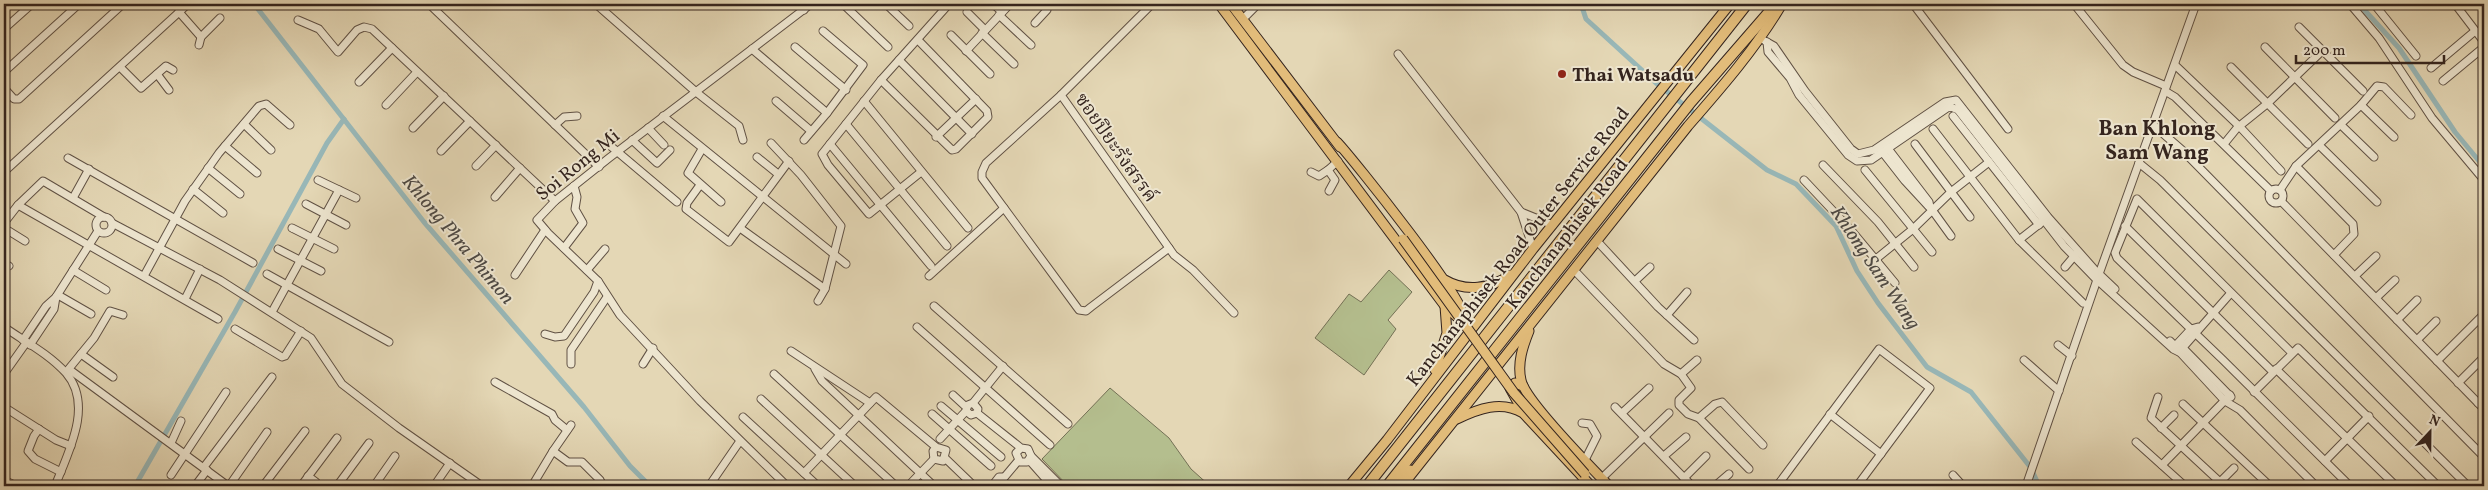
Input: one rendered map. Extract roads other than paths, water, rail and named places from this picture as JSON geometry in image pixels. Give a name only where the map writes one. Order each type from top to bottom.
[{"type":"highway","name":"Kanchanaphisek Road","points":[[1368,486],[1747,4]]},
{"type":"highway","name":"Kanchanaphisek Road","points":[[1387,486],[1691,102],[1776,4]]},
{"type":"main road","points":[[1220,4],[1445,306],[1457,317],[1463,315],[1463,308],[1442,278],[1359,167],[1337,142]]},
{"type":"main road","points":[[1231,4],[1337,142],[1517,391],[1586,480]]},
{"type":"main road","name":"Kanchanaphisek Road Outer Service Road","points":[[1350,486],[1533,249],[1730,4]]},
{"type":"main road","points":[[1402,486],[1688,126],[1764,40],[1782,4]]},
{"type":"main road","points":[[1326,145],[1356,177],[1405,238]]},
{"type":"main road","points":[[1442,278],[1458,287],[1480,287],[1501,281],[1516,271]]},
{"type":"main road","points":[[1427,386],[1445,342],[1448,321],[1445,306]]},
{"type":"main road","points":[[1531,324],[1523,347],[1520,365],[1523,386],[1538,408],[1585,460],[1600,484]]},
{"type":"main road","points":[[1523,386],[1515,383],[1510,388],[1525,414],[1586,480],[1609,486]]},
{"type":"main road","points":[[1455,420],[1474,410],[1500,406],[1509,406],[1525,414]]},
{"type":"main road","points":[[1394,486],[1421,460]]},
{"type":"street","points":[[4,30],[32,4]]},
{"type":"street","points":[[4,72],[79,4]]},
{"type":"street","points":[[4,88],[14,99],[19,99],[123,4]]},
{"type":"street","points":[[4,172],[188,4]]},
{"type":"street","points":[[429,4],[598,166]]},
{"type":"street","points":[[596,4],[696,92],[739,126],[743,140]]},
{"type":"street","points":[[798,4],[804,10]]},
{"type":"street","name":"Soi Rong Mi","points":[[787,486],[700,401],[653,348],[620,315],[598,281],[539,224],[538,218],[555,201],[598,166],[613,148],[632,140],[811,4]]},
{"type":"street","points":[[843,4],[888,47]]},
{"type":"street","points":[[886,4],[908,26]]},
{"type":"street","points":[[921,172],[871,214],[867,213],[823,157],[823,153],[881,80],[949,4]]},
{"type":"street","points":[[994,4],[1031,45]]},
{"type":"street","points":[[966,50],[1010,4]]},
{"type":"street","points":[[1036,23],[1047,10],[1045,4]]},
{"type":"street","name":"ซอยปิยะรังสรรค์","points":[[1152,4],[1060,95],[1174,255],[1193,270],[1234,313]]},
{"type":"street","points":[[1243,19],[1258,4]]},
{"type":"street","points":[[1913,4],[2008,129]]},
{"type":"street","points":[[2074,4],[2123,65],[2165,88],[2271,191]]},
{"type":"street","points":[[2026,486],[2098,277],[2196,4]]},
{"type":"street","points":[[2350,4],[2379,38],[2432,118],[2484,180]]},
{"type":"street","points":[[2374,4],[2416,56]]},
{"type":"street","points":[[2455,4],[2484,42]]},
{"type":"street","points":[[179,12],[201,37]]},
{"type":"street","points":[[967,12],[1014,64]]},
{"type":"street","points":[[199,45],[201,37],[220,18]]},
{"type":"street","points":[[298,20],[319,29],[338,52],[357,30],[364,27],[372,29],[555,201]]},
{"type":"street","points":[[2299,27],[2363,91]]},
{"type":"street","points":[[804,140],[846,90],[862,65],[823,31]]},
{"type":"street","points":[[2431,68],[2475,31]]},
{"type":"street","points":[[951,35],[990,74]]},
{"type":"street","points":[[881,80],[949,149],[954,150],[972,134],[989,114],[918,40]]},
{"type":"street","points":[[1764,40],[1774,46],[1781,61],[1807,100],[1855,152],[1869,153],[1883,147],[1950,100],[1956,100],[1963,106],[1994,158],[2043,221]]},
{"type":"street","points":[[795,47],[846,90]]},
{"type":"street","points":[[2265,47],[2335,118]]},
{"type":"street","points":[[2443,81],[2484,47]]},
{"type":"street","points":[[359,82],[392,48]]},
{"type":"street","points":[[752,49],[827,113]]},
{"type":"street","points":[[2224,144],[2237,128],[2268,103],[2322,51]]},
{"type":"street","points":[[1398,54],[1522,212],[1533,249]]},
{"type":"street","points":[[899,60],[972,134]]},
{"type":"street","points":[[2175,65],[2240,127],[2281,171]]},
{"type":"street","points":[[120,67],[142,88],[166,66],[173,70]]},
{"type":"street","points":[[2231,67],[2308,144]]},
{"type":"street","points":[[386,105],[417,72]]},
{"type":"street","points":[[157,74],[169,90]]},
{"type":"street","points":[[2280,190],[2296,166],[2320,146],[2380,86],[2411,115]]},
{"type":"street","points":[[1060,95],[986,163],[982,172],[982,178],[1073,305],[1082,311],[1092,307],[1169,248]]},
{"type":"street","points":[[414,128],[444,96]]},
{"type":"street","points":[[936,137],[976,99]]},
{"type":"street","points":[[776,101],[812,131]]},
{"type":"street","points":[[864,101],[968,228]]},
{"type":"street","points":[[144,276],[193,189],[225,146],[262,104],[266,104],[290,125]]},
{"type":"street","points":[[2361,105],[2394,137]]},
{"type":"street","points":[[555,125],[564,117],[577,116]]},
{"type":"street","points":[[663,116],[846,264]]},
{"type":"street","points":[[1953,116],[1994,158],[2043,221],[2098,277],[2179,347],[2191,362],[2312,485]]},
{"type":"street","points":[[441,151],[470,121]]},
{"type":"street","points":[[244,124],[271,150]]},
{"type":"street","points":[[846,124],[947,246]]},
{"type":"street","points":[[2152,124],[2182,150],[2484,457]]},
{"type":"street","points":[[2341,125],[2374,157]]},
{"type":"street","points":[[648,128],[664,145]]},
{"type":"street","points":[[1933,129],[2019,240],[2083,303]]},
{"type":"street","points":[[632,140],[657,163],[670,150]]},
{"type":"street","points":[[771,143],[789,161],[840,223],[842,229],[825,288],[818,301]]},
{"type":"street","points":[[830,144],[931,266]]},
{"type":"street","points":[[1915,144],[1970,218]]},
{"type":"street","points":[[476,166],[496,145]]},
{"type":"street","points":[[225,146],[257,173]]},
{"type":"street","points":[[2320,146],[2377,202]]},
{"type":"street","points":[[1883,147],[1929,202],[1930,208],[1951,236]]},
{"type":"street","points":[[613,148],[677,202]]},
{"type":"street","points":[[702,149],[687,171],[721,202]]},
{"type":"street","points":[[757,157],[778,174]]},
{"type":"street","points":[[68,158],[252,263]]},
{"type":"street","points":[[1876,259],[1913,230],[1930,208],[1994,158]]},
{"type":"street","points":[[700,184],[687,202],[686,209],[725,241],[731,240],[789,161]]},
{"type":"street","points":[[1311,172],[1319,176],[1338,162]]},
{"type":"street","points":[[2140,163],[2160,180],[2468,486]]},
{"type":"street","points":[[1823,165],[1878,222],[1914,267]]},
{"type":"street","points":[[2296,166],[2353,224],[2354,234],[2334,255]]},
{"type":"street","points":[[208,168],[240,194]]},
{"type":"street","points":[[495,197],[520,168]]},
{"type":"street","points":[[73,198],[89,170]]},
{"type":"street","points":[[1328,170],[1335,180],[1329,191]]},
{"type":"street","points":[[1866,170],[1932,252]]},
{"type":"street","points":[[318,180],[356,198]]},
{"type":"street","points":[[1804,180],[1876,259],[1895,283]]},
{"type":"street","points":[[4,223],[6,214],[43,181],[108,218],[112,223],[200,269],[301,331],[316,343],[342,384],[398,428],[482,486]]},
{"type":"street","points":[[564,248],[583,222],[575,209],[577,197],[574,186]]},
{"type":"street","points":[[193,189],[223,213]]},
{"type":"street","points":[[2271,191],[2275,189],[2280,190]]},
{"type":"street","points":[[272,312],[314,239],[339,190]]},
{"type":"street","points":[[2280,190],[2283,195],[2281,201]]},
{"type":"street","points":[[2271,191],[2270,200],[2275,202],[2281,201]]},
{"type":"street","points":[[2292,353],[2230,294],[2138,199],[2125,226],[2115,254],[2195,330],[2254,392],[2350,486]]},
{"type":"street","points":[[2281,201],[2484,409]]},
{"type":"street","points":[[306,204],[346,225]]},
{"type":"street","points":[[18,205],[218,319]]},
{"type":"street","points":[[929,276],[1004,208]]},
{"type":"street","points":[[1522,212],[1553,225]]},
{"type":"street","points":[[4,374],[54,309],[57,296],[98,231],[97,221],[104,217]]},
{"type":"street","points":[[2019,240],[2043,221]]},
{"type":"street","points":[[98,231],[105,234],[109,232],[112,223]]},
{"type":"street","points":[[2125,226],[2212,312],[2396,486]]},
{"type":"street","points":[[4,228],[25,241]]},
{"type":"street","points":[[292,228],[334,249]]},
{"type":"street","points":[[740,228],[825,288]]},
{"type":"street","points":[[515,275],[545,230]]},
{"type":"street","points":[[1597,241],[1667,315],[1694,340]]},
{"type":"street","points":[[278,249],[321,271]]},
{"type":"street","points":[[587,270],[605,249]]},
{"type":"street","points":[[2065,267],[2076,254]]},
{"type":"street","points":[[2355,276],[2376,256]]},
{"type":"street","points":[[1635,281],[1650,267]]},
{"type":"street","points":[[184,299],[200,269]]},
{"type":"street","points":[[73,270],[106,290]]},
{"type":"street","points":[[1574,270],[1664,364],[1681,374],[1691,389],[1679,400],[1678,404],[1688,414],[1699,418],[1749,469]]},
{"type":"street","points":[[267,274],[389,342]]},
{"type":"street","points":[[2376,298],[2395,280]]},
{"type":"street","points":[[545,334],[555,337],[564,336],[581,312],[598,281]]},
{"type":"street","points":[[1667,315],[1687,292]]},
{"type":"street","points":[[2179,347],[2230,294]]},
{"type":"street","points":[[57,296],[91,314]]},
{"type":"street","points":[[571,364],[569,355],[571,350],[607,297]]},
{"type":"street","points":[[2397,320],[2417,300]]},
{"type":"street","points":[[934,306],[1068,424]]},
{"type":"street","points":[[68,371],[94,338],[110,311],[123,315]]},
{"type":"street","points":[[2437,362],[2484,314]]},
{"type":"street","points":[[2417,340],[2436,322]]},
{"type":"street","points":[[4,326],[172,443],[228,486],[267,432]]},
{"type":"street","points":[[917,327],[1050,445]]},
{"type":"street","points":[[235,329],[282,357],[285,356],[301,331]]},
{"type":"street","points":[[2058,345],[2072,356]]},
{"type":"street","points":[[643,364],[653,348]]},
{"type":"street","points":[[2254,392],[2296,348],[2301,349],[2438,486]]},
{"type":"street","points":[[1788,486],[1779,484],[1879,349],[1929,386],[1930,390],[1857,486]]},
{"type":"street","points":[[791,351],[815,369],[870,403]]},
{"type":"street","points":[[80,354],[113,377]]},
{"type":"street","points":[[2458,383],[2484,357]]},
{"type":"street","points":[[1681,374],[1697,360]]},
{"type":"street","points":[[2024,360],[2059,392]]},
{"type":"street","points":[[940,439],[1003,366]]},
{"type":"street","points":[[815,369],[822,381],[934,486]]},
{"type":"street","points":[[55,486],[77,425],[78,404],[68,371]]},
{"type":"street","points":[[774,374],[896,486]]},
{"type":"street","points":[[195,486],[205,469],[272,377]]},
{"type":"street","points":[[495,382],[552,414],[555,420],[569,427],[532,486]]},
{"type":"street","points":[[1622,413],[1649,388]]},
{"type":"street","points":[[171,475],[226,392]]},
{"type":"street","points":[[953,395],[969,407],[978,407],[977,413],[1021,448],[1028,449],[1030,458],[1052,486]]},
{"type":"street","points":[[804,473],[876,397],[936,447],[946,450],[945,458]]},
{"type":"street","points":[[2158,397],[2150,418],[2220,482],[2234,468]]},
{"type":"street","points":[[2478,403],[2484,397]]},
{"type":"street","points":[[2162,465],[2227,398]]},
{"type":"street","points":[[761,399],[855,486]]},
{"type":"street","points":[[1699,418],[1715,404],[1722,402],[1763,445]]},
{"type":"street","points":[[2183,404],[2270,486]]},
{"type":"street","points":[[941,406],[1001,457]]},
{"type":"street","points":[[4,407],[71,446]]},
{"type":"street","points":[[1615,407],[1692,486]]},
{"type":"street","points":[[1600,484],[1644,436],[1669,413]]},
{"type":"street","points":[[932,414],[990,466]]},
{"type":"street","points":[[1830,414],[1882,454]]},
{"type":"street","points":[[2161,428],[2174,415]]},
{"type":"street","points":[[743,416],[818,486]]},
{"type":"street","points":[[2325,461],[2369,416]]},
{"type":"street","points":[[172,443],[181,421]]},
{"type":"street","points":[[1582,423],[1590,424],[1596,436],[1585,460]]},
{"type":"street","points":[[39,429],[28,451],[35,459],[60,472]]},
{"type":"street","points":[[263,486],[305,431]]},
{"type":"street","points":[[1664,456],[1686,437]]},
{"type":"street","points":[[301,486],[337,438]]},
{"type":"street","points":[[709,486],[740,441]]},
{"type":"street","points":[[2136,442],[2185,486]]},
{"type":"street","points":[[337,486],[369,443]]},
{"type":"street","points":[[936,447],[932,451],[934,459],[938,462],[945,458]]},
{"type":"street","points":[[1018,461],[1016,454],[1021,448]]},
{"type":"street","points":[[553,451],[568,462],[582,462],[600,480],[603,486]]},
{"type":"street","points":[[374,486],[395,456]]},
{"type":"street","points":[[1684,478],[1706,456]]},
{"type":"street","points":[[945,458],[974,486]]},
{"type":"street","points":[[1018,461],[1022,463],[1030,458],[1036,458],[1061,486]]},
{"type":"street","points":[[908,486],[934,459]]},
{"type":"street","points":[[996,486],[1003,481],[1003,477],[1018,461]]},
{"type":"street","points":[[434,486],[450,463]]},
{"type":"street","points":[[1715,486],[1729,474]]},
{"type":"street","points":[[1953,475],[1963,486]]},
{"type":"street","points":[[308,476],[316,482]]},
{"type":"street","points":[[992,486],[999,477],[1003,477]]},
{"type":"street","points":[[4,480],[16,486]]},
{"type":"waterway","name":"Khlong Phra Phimon","points":[[254,4],[424,222],[584,407],[630,466],[650,486]]},
{"type":"waterway","name":"Khlong Sam Wang","points":[[1581,4],[1586,19],[1656,83],[1767,170],[1796,184],[1836,226],[1857,271],[1878,303],[1927,367],[1971,392],[2031,468],[2039,486]]},
{"type":"waterway","points":[[2359,4],[2399,48],[2455,132],[2484,167]]},
{"type":"waterway","points":[[135,486],[235,312],[327,143],[344,119]]},
{"type":"place","name":"Thai Watsadu","points":[[1562,74]]},
{"type":"district","name":"Ban Khlong Sam Wang","points":[[2157,140]]}]
